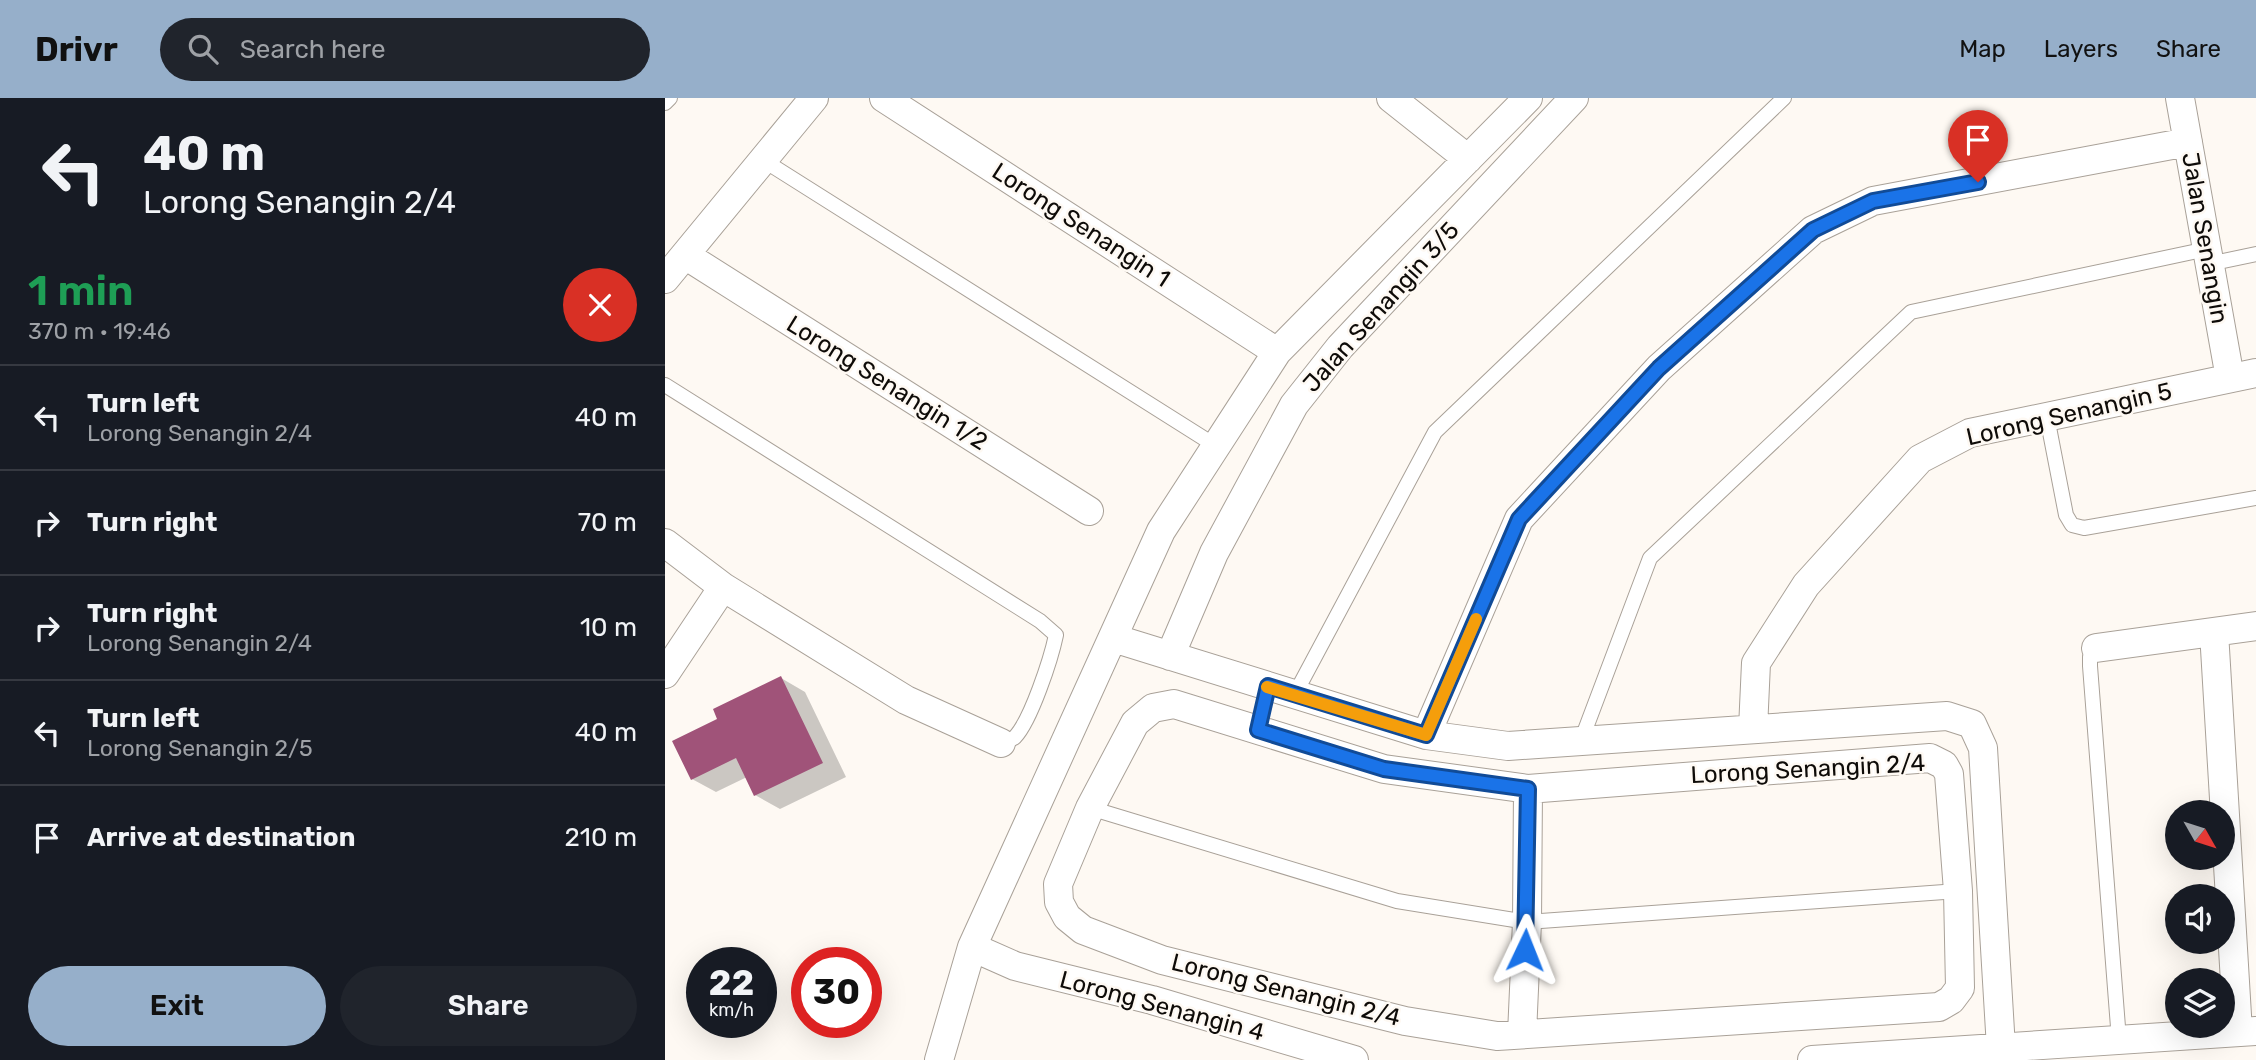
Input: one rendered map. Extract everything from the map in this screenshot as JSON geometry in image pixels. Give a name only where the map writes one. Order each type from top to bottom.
[{"type":"street","points":[[665,279],[814,98]]},
{"type":"street","name":"Lorong Senangin 1","points":[[884,98],[1277,352]]},
{"type":"street","points":[[1391,98],[1468,159]]},
{"type":"street","points":[[939,1060],[972,947],[1161,531],[1277,352],[1528,98]]},
{"type":"street","name":"Jalan Senangin 3/5","points":[[1170,656],[1214,553],[1294,405],[1340,347],[1574,98]]},
{"type":"street","name":"Jalan Senangin","points":[[2180,98],[2208,257],[2243,376]]},
{"type":"street","points":[[1426,735],[1519,519],[1659,368],[1813,230],[1873,201],[2188,142]]},
{"type":"street","name":"Lorong Senangin 1/2","points":[[685,255],[1089,511]]},
{"type":"street","name":"Lorong Senangin 5","points":[[1753,729],[1756,663],[1806,584],[1920,459],[1970,433],[2243,376]]},
{"type":"street","points":[[665,544],[723,587],[906,700],[1000,743]]},
{"type":"street","points":[[665,674],[723,587]]},
{"type":"street","points":[[2096,648],[2256,625]]},
{"type":"street","points":[[1812,1060],[2247,1031],[2214,632]]},
{"type":"street","name":"Lorong Senangin 2/4","points":[[1113,638],[1426,735],[1508,746],[1947,716],[1972,724],[1983,747],[2001,1048]]},
{"type":"street","points":[[1258,730],[1268,686]]},
{"type":"street","name":"Lorong Senangin 2/4","points":[[1174,705],[1384,769],[1528,789],[1930,758],[1944,765],[1948,774],[1958,891],[1960,988],[1951,1000],[1939,1007],[1497,1036],[1405,1021],[1162,960],[1083,930],[1067,917],[1059,902],[1058,884],[1090,808],[1135,723],[1153,708],[1174,705]]},
{"type":"street","points":[[1822,724],[1824,765]]},
{"type":"street","points":[[1522,1034],[1527,922],[1528,789]]},
{"type":"street","name":"Lorong Senangin 4","points":[[972,947],[1015,966],[1151,1000],[1353,1060]]},
{"type":"street","points":[[1151,1000],[1162,960]]},
{"type":"street","points":[[1842,1012],[1845,1058]]},
{"type":"lane","points":[[665,103],[670,98]]},
{"type":"lane","points":[[1295,694],[1435,432],[1784,98]]},
{"type":"lane","points":[[763,160],[1216,446]]},
{"type":"lane","points":[[1581,741],[1650,558],[1911,312],[2208,257],[2256,254]]},
{"type":"lane","points":[[665,385],[1040,621],[1056,635],[1052,654],[1023,726],[1013,739],[1000,743]]},
{"type":"lane","points":[[2047,417],[2066,515],[2072,525],[2084,527],[2256,498]]},
{"type":"lane","points":[[2096,648],[2090,656],[2090,666],[2119,1040]]},
{"type":"lane","points":[[1090,808],[1397,901],[1527,922],[1958,891]]},
{"type":"building","points":[[781,676],[823,763],[754,796],[736,758],[691,780],[672,741],[717,719],[713,709]]},
{"type":"slow traffic","points":[[1267,687],[1426,735],[1476,619]]},
{"type":"route","points":[[1525,950],[1528,789],[1384,769],[1258,730],[1268,686],[1426,735],[1519,519],[1659,368],[1813,230],[1873,201],[1978,182]]}]
